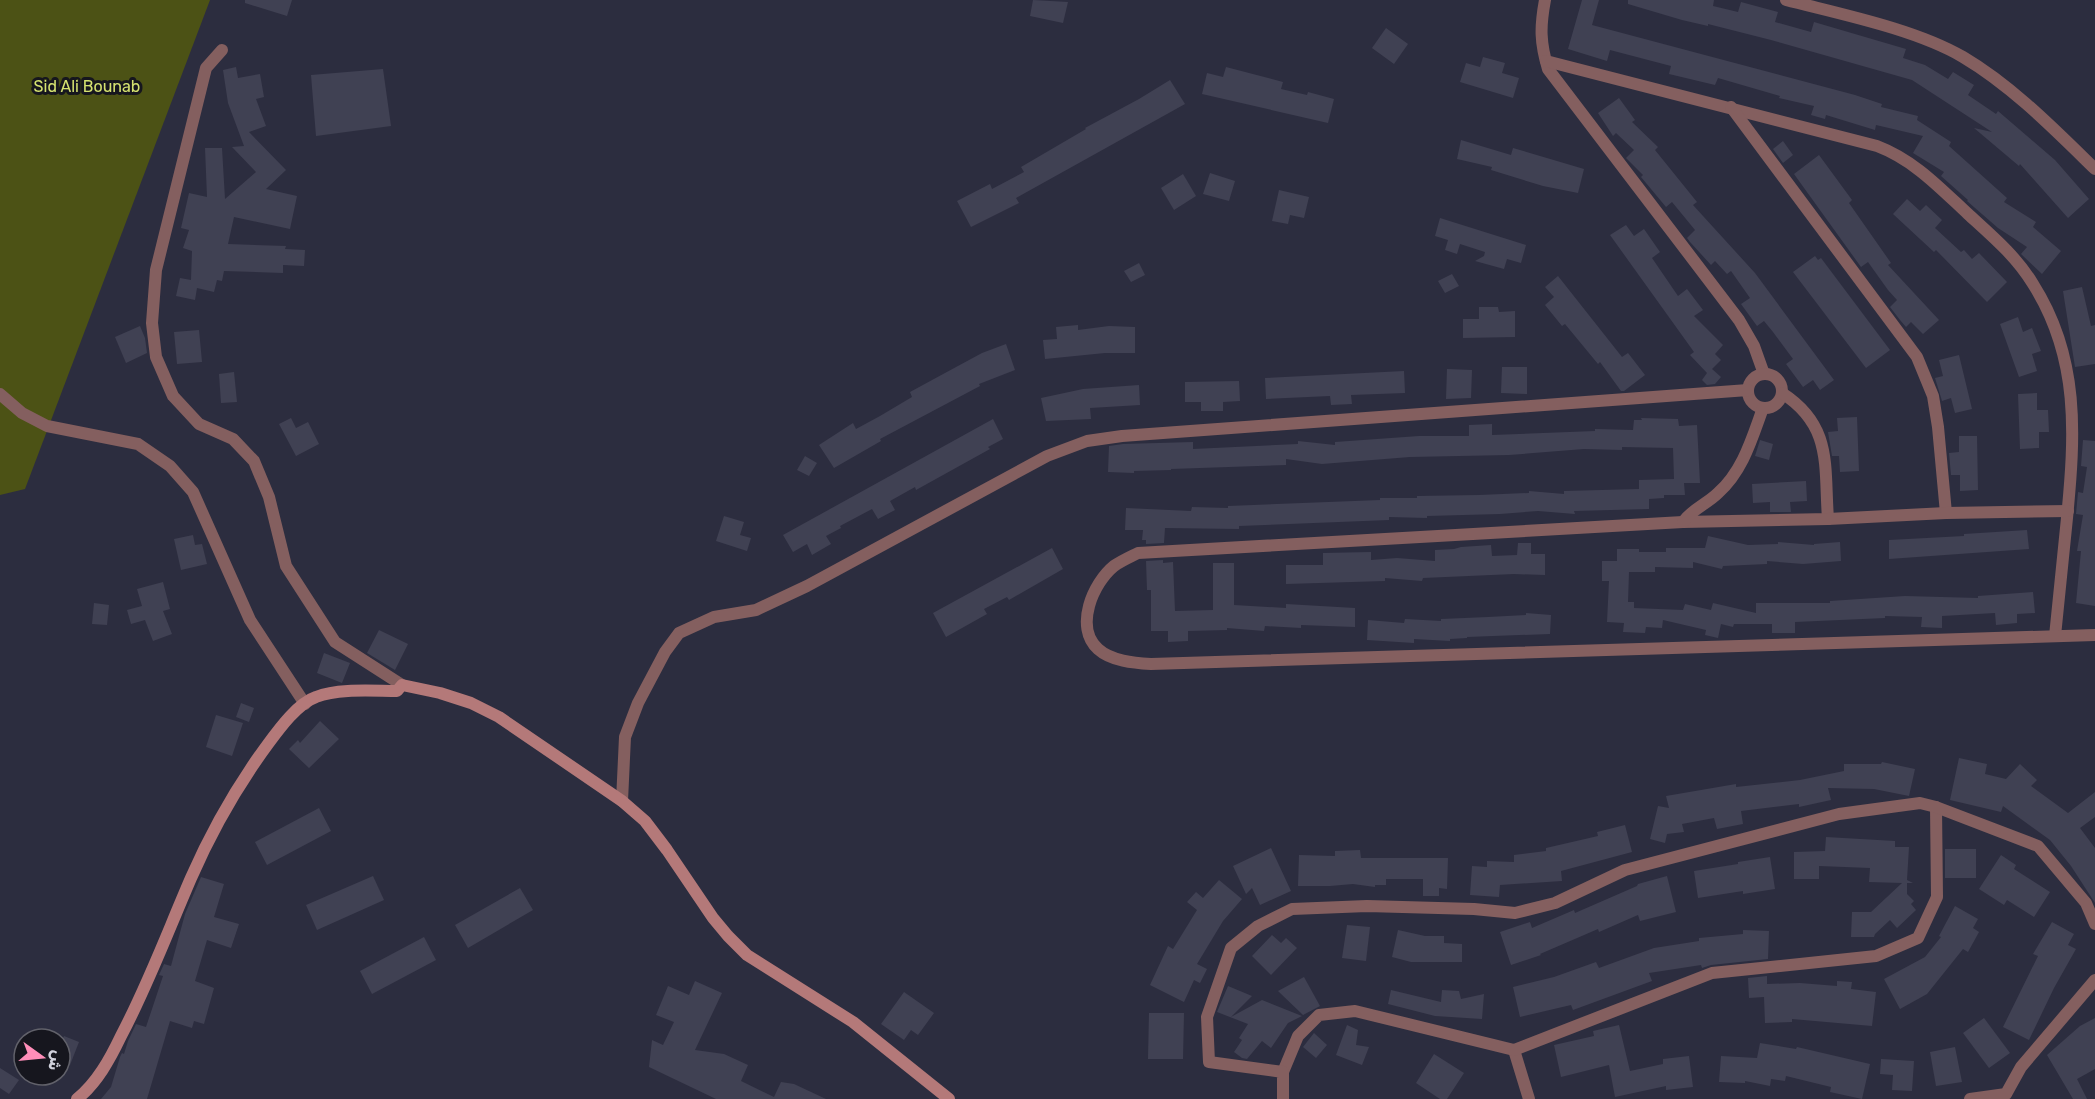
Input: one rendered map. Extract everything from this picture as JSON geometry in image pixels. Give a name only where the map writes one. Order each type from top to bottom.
[{"type":"main road","points":[[77,1099],[106,1064],[135,1011],[192,875],[221,814],[255,762],[289,717],[315,697],[347,692],[398,691],[402,684],[471,703],[499,717],[622,801],[645,821],[713,918],[747,955],[853,1023],[949,1099]]},
{"type":"street","points":[[1545,0],[1540,23],[1541,44],[1548,69],[1738,320],[1754,346],[1764,374]]},
{"type":"street","points":[[1785,0],[1914,36],[1961,56],[1991,75],[2059,134],[2095,169]]},
{"type":"street","points":[[222,50],[206,68],[156,270],[152,323],[156,357],[173,396],[199,424],[233,440],[254,461],[268,497],[286,566],[335,642],[402,684]]},
{"type":"street","points":[[1546,61],[1731,107],[1892,152],[1916,166],[2010,253],[2033,284],[2056,327],[2067,367],[2073,409],[2073,448],[2055,636]]},
{"type":"street","points":[[1731,107],[1917,357],[1935,406],[1946,513]]},
{"type":"street","points":[[1764,374],[1778,379],[1782,393],[1778,402],[1773,406],[1763,408],[1751,400],[1748,390],[1755,377],[1764,374]]},
{"type":"street","points":[[622,801],[625,737],[638,703],[665,652],[679,633],[714,616],[756,610],[807,586],[1047,456],[1087,441],[1122,436],[1748,390]]},
{"type":"street","points":[[1782,393],[1805,412],[1818,430],[1823,452],[1828,519]]},
{"type":"street","points":[[0,394],[22,413],[47,426],[138,444],[170,466],[193,492],[250,620],[305,704]]},
{"type":"street","points":[[1683,522],[1690,513],[1718,494],[1736,473],[1763,408]]},
{"type":"street","points":[[2068,511],[1683,522],[1138,553],[1115,565],[1101,580],[1091,599],[1087,618],[1089,638],[1098,650],[1112,657],[1151,664],[2095,635]]},
{"type":"street","points":[[1282,1072],[1209,1062],[1207,1017],[1231,948],[1258,926],[1292,909],[1367,906],[1474,909],[1515,913],[1555,903],[1625,870],[1828,817],[1920,803],[2038,846],[2086,903],[2095,924]]},
{"type":"street","points":[[1283,1099],[1282,1072],[1298,1036],[1318,1016],[1355,1011],[1515,1050],[1712,972],[1876,956],[1918,938],[1937,897],[1936,807]]},
{"type":"street","points":[[1970,1099],[2009,1097],[2021,1067],[2095,980]]},
{"type":"street","points":[[1515,1050],[1529,1099]]},
{"type":"green space","name":"Sid Ali Bounab","points":[[0,0],[210,0],[25,489],[0,495]]},
{"type":"building","points":[[245,0],[292,0],[287,16],[245,3]]},
{"type":"building","points":[[1033,0],[1068,2],[1063,23],[1030,16]]},
{"type":"building","points":[[1582,0],[1599,0],[1592,25],[1855,95],[1882,104],[1881,107],[1918,116],[1917,120],[1951,142],[1949,146],[2007,198],[2004,202],[2036,222],[2033,227],[2061,251],[2042,274],[2021,254],[2027,247],[1998,228],[1967,201],[1941,176],[1944,172],[1913,153],[1923,136],[1876,125],[1875,130],[1826,115],[1825,119],[1811,115],[1814,106],[1779,98],[1780,96],[1718,78],[1715,85],[1669,74],[1671,66],[1610,50],[1607,61],[1568,49]]},
{"type":"building","points":[[1628,0],[1714,0],[1713,6],[1738,12],[1741,2],[1778,12],[1775,22],[1811,32],[1814,22],[1906,49],[1903,58],[1925,65],[1948,79],[1953,72],[1974,85],[1968,95],[1996,114],[1998,111],[2055,160],[2089,199],[2068,218],[2020,164],[2019,166],[1974,128],[1992,132],[1912,80],[1771,40],[1682,20],[1628,4]]},
{"type":"building","points":[[1386,28],[1408,44],[1394,64],[1372,48]]},
{"type":"building","points":[[1483,57],[1505,63],[1502,73],[1519,78],[1513,98],[1460,82],[1466,63],[1480,67]]},
{"type":"building","points":[[236,67],[238,78],[260,74],[264,97],[256,99],[266,126],[249,132],[286,170],[266,189],[297,196],[290,229],[234,217],[228,244],[286,246],[285,249],[305,250],[304,266],[283,265],[283,273],[224,271],[222,281],[217,280],[214,292],[197,288],[195,300],[176,296],[180,278],[191,280],[192,251],[183,248],[189,230],[181,228],[189,193],[207,197],[205,148],[222,148],[225,199],[256,172],[232,147],[244,146],[228,103],[223,70]]},
{"type":"building","points":[[1226,67],[1283,82],[1281,89],[1307,95],[1308,92],[1334,99],[1328,123],[1202,94],[1207,73],[1223,77]]},
{"type":"building","points":[[383,69],[391,126],[316,136],[311,75]]},
{"type":"building","points":[[1170,80],[1185,104],[1016,198],[1019,203],[971,227],[957,201],[990,184],[992,189],[1024,172],[1021,167]]},
{"type":"building","points":[[1619,98],[1635,120],[1632,122],[1658,147],[1655,150],[1697,202],[1693,205],[1755,273],[1834,380],[1820,390],[1813,380],[1803,387],[1786,364],[1793,359],[1773,332],[1764,321],[1757,326],[1741,304],[1750,298],[1731,271],[1727,274],[1715,261],[1711,265],[1690,242],[1687,238],[1695,230],[1672,202],[1666,207],[1641,177],[1643,175],[1626,158],[1634,150],[1616,133],[1613,136],[1598,113]]},
{"type":"building","points":[[1461,140],[1511,155],[1513,148],[1584,169],[1578,193],[1543,186],[1491,170],[1492,167],[1457,159]]},
{"type":"building","points":[[1783,141],[1793,155],[1783,163],[1773,149]]},
{"type":"building","points":[[1819,155],[1852,200],[1849,203],[1891,263],[1888,265],[1939,320],[1923,334],[1911,322],[1906,327],[1900,320],[1890,307],[1897,300],[1868,262],[1861,267],[1794,174]]},
{"type":"building","points":[[1210,173],[1235,181],[1229,201],[1203,194]]},
{"type":"building","points":[[1183,174],[1196,196],[1174,210],[1161,188]]},
{"type":"building","points":[[1279,190],[1309,197],[1304,218],[1290,215],[1288,224],[1272,221]]},
{"type":"building","points":[[1907,199],[1920,211],[1926,205],[1942,220],[1935,228],[1972,259],[1979,253],[2007,282],[1987,302],[1936,250],[1934,252],[1893,214]]},
{"type":"building","points":[[1440,218],[1526,245],[1521,263],[1507,259],[1504,269],[1475,261],[1484,256],[1485,252],[1460,244],[1457,254],[1445,250],[1448,240],[1435,236]]},
{"type":"building","points":[[1626,225],[1634,236],[1644,229],[1660,252],[1652,258],[1678,296],[1687,289],[1703,310],[1694,316],[1723,345],[1715,354],[1721,360],[1712,369],[1721,377],[1715,384],[1707,385],[1702,380],[1707,373],[1690,355],[1694,352],[1610,235]]},
{"type":"building","points":[[1815,256],[1818,260],[1821,258],[1890,350],[1866,368],[1793,272]]},
{"type":"building","points":[[1139,263],[1145,275],[1131,282],[1124,271]]},
{"type":"building","points":[[1452,274],[1459,286],[1445,293],[1438,281]]},
{"type":"building","points":[[1558,276],[1622,357],[1628,353],[1645,375],[1624,391],[1621,391],[1600,362],[1598,364],[1565,324],[1562,326],[1545,305],[1554,297],[1545,287]]},
{"type":"building","points":[[2082,287],[2091,326],[2095,325],[2095,364],[2075,367],[2063,291]]},
{"type":"building","points":[[1479,307],[1498,307],[1499,312],[1515,311],[1515,337],[1463,338],[1463,319],[1479,319]]},
{"type":"building","points":[[2018,317],[2023,332],[2032,328],[2041,351],[2032,354],[2037,371],[2019,377],[2000,324]]},
{"type":"building","points":[[1078,325],[1078,330],[1109,326],[1135,327],[1135,353],[1105,353],[1045,359],[1043,340],[1057,339],[1056,327]]},
{"type":"building","points":[[140,326],[145,338],[147,353],[126,363],[115,337]]},
{"type":"building","points":[[199,330],[202,362],[177,364],[174,332]]},
{"type":"building","points":[[1006,344],[1015,370],[979,384],[980,386],[880,439],[881,441],[834,468],[819,445],[853,423],[856,429],[912,397],[910,392],[982,353]]},
{"type":"building","points":[[1959,355],[1972,409],[1955,413],[1951,398],[1942,401],[1935,378],[1943,376],[1939,360]]},
{"type":"building","points":[[1502,367],[1527,367],[1527,394],[1501,393]]},
{"type":"building","points":[[1447,369],[1472,370],[1471,398],[1446,399]]},
{"type":"building","points":[[1404,371],[1405,393],[1351,395],[1352,404],[1331,405],[1330,396],[1266,399],[1265,378]]},
{"type":"building","points":[[234,372],[237,402],[221,403],[219,374]]},
{"type":"building","points":[[1239,381],[1240,401],[1223,402],[1223,411],[1201,411],[1201,402],[1185,402],[1185,382]]},
{"type":"building","points":[[1139,385],[1140,405],[1090,408],[1091,419],[1046,421],[1041,398],[1083,389]]},
{"type":"building","points":[[2037,393],[2037,410],[2048,410],[2049,432],[2039,432],[2039,448],[2020,449],[2018,394]]},
{"type":"building","points":[[1857,417],[1859,471],[1840,472],[1839,456],[1832,456],[1828,432],[1838,431],[1837,418]]},
{"type":"building","points":[[291,418],[296,428],[308,422],[319,444],[296,456],[279,424]]},
{"type":"building","points":[[1641,418],[1678,419],[1679,426],[1697,425],[1700,483],[1684,483],[1685,495],[1664,495],[1664,498],[1649,499],[1649,509],[1574,511],[1575,514],[1538,511],[1427,516],[1427,518],[1389,517],[1389,520],[1239,526],[1239,529],[1165,528],[1164,543],[1146,544],[1146,540],[1142,540],[1143,530],[1125,530],[1126,508],[1191,511],[1192,507],[1228,508],[1228,506],[1417,498],[1417,496],[1529,493],[1529,491],[1564,494],[1564,491],[1639,489],[1639,480],[1674,479],[1673,448],[1622,447],[1622,450],[1584,449],[1509,455],[1410,457],[1322,464],[1286,459],[1286,465],[1171,469],[1134,471],[1134,473],[1108,472],[1109,446],[1123,444],[1193,442],[1193,449],[1298,444],[1298,441],[1335,445],[1335,442],[1419,436],[1469,436],[1469,425],[1492,424],[1492,435],[1595,431],[1595,429],[1633,430],[1634,420],[1642,420]]},
{"type":"building","points":[[993,419],[1003,439],[988,447],[990,449],[916,490],[915,487],[890,501],[895,510],[878,519],[872,509],[840,526],[841,528],[826,536],[831,544],[812,555],[807,544],[793,552],[783,535]]},
{"type":"building","points":[[1959,436],[1977,436],[1978,490],[1960,491],[1960,475],[1951,475],[1949,453],[1959,452]]},
{"type":"building","points":[[1760,440],[1773,444],[1769,460],[1755,456]]},
{"type":"building","points":[[2083,440],[2095,441],[2095,606],[2076,603],[2081,551],[2077,551],[2083,515],[2076,514],[2078,492],[2083,493],[2087,467],[2081,466]]},
{"type":"building","points":[[805,456],[817,463],[809,476],[797,470]]},
{"type":"building","points":[[1806,481],[1807,501],[1790,502],[1791,512],[1770,512],[1770,502],[1753,503],[1752,484]]},
{"type":"building","points":[[724,516],[744,522],[740,535],[751,538],[747,551],[716,541]]},
{"type":"building","points":[[2027,530],[2029,549],[1889,559],[1889,540]]},
{"type":"building","points":[[193,535],[195,545],[202,544],[207,564],[181,570],[174,539]]},
{"type":"building","points":[[1708,536],[1748,545],[1778,544],[1778,542],[1814,545],[1840,542],[1841,561],[1803,564],[1767,561],[1767,564],[1723,566],[1722,569],[1693,562],[1693,568],[1655,567],[1655,572],[1629,572],[1628,602],[1634,602],[1634,608],[1683,610],[1685,604],[1711,610],[1713,603],[1756,613],[1756,603],[1830,603],[1830,601],[1905,596],[1978,598],[1978,596],[2033,592],[2035,613],[2017,614],[2017,623],[1996,625],[1995,613],[1942,616],[1942,628],[1921,627],[1922,617],[1885,616],[1885,618],[1795,622],[1795,633],[1772,633],[1772,624],[1734,624],[1733,627],[1721,624],[1718,638],[1705,635],[1706,630],[1663,620],[1662,628],[1646,627],[1645,633],[1623,632],[1624,623],[1607,622],[1609,581],[1602,581],[1602,561],[1617,561],[1617,549],[1666,552],[1666,548],[1705,548]]},
{"type":"building","points":[[1518,543],[1531,543],[1531,554],[1545,554],[1545,575],[1423,578],[1422,581],[1385,578],[1385,581],[1286,584],[1286,565],[1323,565],[1323,553],[1371,552],[1371,560],[1397,558],[1435,561],[1435,550],[1461,547],[1491,545],[1492,556],[1517,555]]},
{"type":"building","points":[[1052,548],[1063,569],[1009,600],[1007,597],[984,609],[987,614],[946,637],[933,613]]},
{"type":"building","points":[[1163,560],[1163,563],[1173,562],[1175,611],[1213,610],[1213,563],[1234,563],[1234,605],[1286,608],[1286,604],[1355,608],[1355,627],[1301,625],[1301,628],[1265,626],[1264,631],[1227,628],[1227,630],[1188,631],[1188,641],[1168,642],[1168,631],[1151,631],[1151,590],[1147,590],[1146,561]]},
{"type":"building","points":[[163,582],[170,609],[163,611],[172,634],[153,641],[145,620],[131,624],[127,610],[142,606],[137,589]]},
{"type":"building","points":[[94,603],[109,605],[107,625],[92,624]]},
{"type":"building","points":[[1526,613],[1551,615],[1550,634],[1467,637],[1450,639],[1450,641],[1414,639],[1414,643],[1367,640],[1368,620],[1404,623],[1405,619],[1441,621],[1441,619],[1526,615]]},
{"type":"building","points":[[379,630],[408,644],[395,670],[367,653]]},
{"type":"building","points":[[324,653],[350,663],[342,683],[317,673]]},
{"type":"building","points":[[241,703],[254,708],[249,722],[236,717]]},
{"type":"building","points":[[216,715],[243,723],[232,756],[206,747]]},
{"type":"building","points":[[320,721],[339,739],[309,768],[289,749],[298,740],[300,743]]},
{"type":"building","points":[[1959,758],[1987,764],[1985,774],[2006,779],[2020,764],[2037,780],[2031,786],[2068,813],[2095,792],[2095,817],[2080,828],[2095,848],[2095,903],[2071,866],[2050,840],[2003,806],[2001,812],[1950,800]]},
{"type":"building","points":[[1882,762],[1915,769],[1909,796],[1874,789],[1828,788],[1831,800],[1799,807],[1799,804],[1741,811],[1743,824],[1717,829],[1714,818],[1682,824],[1684,832],[1667,834],[1665,843],[1650,839],[1658,806],[1669,808],[1666,796],[1736,784],[1736,787],[1800,780],[1844,771],[1844,764],[1881,764]]},
{"type":"building","points":[[319,808],[331,831],[267,865],[255,842]]},
{"type":"building","points":[[1625,825],[1632,852],[1561,871],[1562,881],[1500,885],[1499,897],[1470,895],[1472,866],[1487,867],[1487,861],[1514,862],[1514,855],[1546,851],[1546,848],[1598,836],[1597,832]]},
{"type":"building","points":[[1826,837],[1895,841],[1895,847],[1909,847],[1907,880],[1913,883],[1907,883],[1907,894],[1914,901],[1911,904],[1916,910],[1897,928],[1890,920],[1874,937],[1851,937],[1852,912],[1871,912],[1902,883],[1869,882],[1870,868],[1819,866],[1819,879],[1794,879],[1794,852],[1825,851]]},
{"type":"building","points":[[1271,848],[1291,891],[1260,905],[1252,888],[1246,894],[1233,866]]},
{"type":"building","points":[[1945,849],[1976,849],[1976,878],[1945,878]]},
{"type":"building","points":[[1360,850],[1361,858],[1448,858],[1447,889],[1439,888],[1439,896],[1423,896],[1423,879],[1386,879],[1386,885],[1375,885],[1375,887],[1353,884],[1298,886],[1299,855],[1335,856],[1335,851]]},
{"type":"building","points":[[2001,855],[2016,865],[2014,869],[2050,892],[2034,917],[2007,900],[2004,905],[1979,889]]},
{"type":"building","points":[[1770,857],[1775,889],[1698,898],[1694,871]]},
{"type":"building","points":[[373,876],[384,900],[317,930],[306,905]]},
{"type":"building","points":[[1667,876],[1676,912],[1640,921],[1638,915],[1511,965],[1500,932],[1530,922],[1532,928],[1574,910],[1575,913],[1638,884]]},
{"type":"building","points":[[201,877],[224,884],[214,917],[239,924],[231,948],[207,940],[195,981],[214,988],[204,1024],[194,1021],[192,1028],[170,1021],[147,1099],[101,1099],[111,1087],[120,1057],[122,1053],[124,1054],[136,1024],[146,1027],[163,976],[159,975],[164,964],[171,966],[185,914]]},
{"type":"building","points":[[1219,880],[1242,899],[1223,921],[1197,964],[1207,969],[1200,983],[1194,980],[1184,1002],[1150,985],[1168,946],[1173,949],[1197,910],[1187,902],[1196,892],[1203,898]]},
{"type":"building","points":[[520,888],[533,910],[468,948],[455,925]]},
{"type":"building","points":[[1955,906],[1978,919],[1973,928],[1979,932],[1968,952],[1963,949],[1927,994],[1900,1009],[1884,979],[1925,957],[1941,937],[1939,936]]},
{"type":"building","points":[[2052,922],[2074,934],[2068,945],[2076,949],[2029,1040],[2003,1027],[2038,956],[2033,954]]},
{"type":"building","points":[[1347,925],[1370,927],[1366,961],[1342,958]]},
{"type":"building","points":[[1398,930],[1425,936],[1444,936],[1444,943],[1462,944],[1462,962],[1411,962],[1392,957]]},
{"type":"building","points":[[1743,930],[1769,931],[1768,959],[1702,968],[1701,965],[1649,973],[1652,981],[1573,1010],[1571,1005],[1520,1017],[1513,987],[1554,977],[1596,962],[1599,968],[1654,948],[1699,941],[1699,938],[1743,934]]},
{"type":"building","points":[[1272,935],[1281,943],[1286,938],[1297,948],[1271,975],[1252,956]]},
{"type":"building","points":[[424,937],[436,960],[372,994],[360,971]]},
{"type":"building","points":[[1767,976],[1767,984],[1800,983],[1837,986],[1837,981],[1852,982],[1851,989],[1876,992],[1872,1026],[1792,1019],[1792,1022],[1765,1023],[1764,997],[1749,998],[1748,978]]},
{"type":"building","points":[[1304,977],[1320,1006],[1303,1015],[1278,991]]},
{"type":"building","points":[[695,981],[722,993],[695,1050],[724,1054],[748,1065],[741,1081],[774,1097],[781,1082],[794,1084],[826,1099],[716,1099],[649,1067],[652,1040],[663,1045],[674,1022],[656,1015],[668,986],[689,995]]},
{"type":"building","points":[[1228,986],[1252,996],[1231,1017],[1262,1000],[1302,1016],[1288,1023],[1271,1048],[1262,1041],[1247,1059],[1242,1058],[1234,1052],[1248,1024],[1217,1012]]},
{"type":"building","points":[[1391,990],[1441,1002],[1442,990],[1459,991],[1461,999],[1484,994],[1482,1019],[1435,1016],[1388,1004]]},
{"type":"building","points":[[904,992],[934,1013],[918,1035],[911,1030],[904,1040],[881,1024]]},
{"type":"building","points":[[1149,1013],[1184,1013],[1183,1059],[1148,1059]]},
{"type":"building","points":[[1984,1018],[2010,1053],[1989,1068],[1963,1033]]},
{"type":"building","points":[[2095,1018],[2095,1069],[2077,1079],[2087,1099],[2073,1099],[2047,1055],[2080,1026]]},
{"type":"building","points":[[1347,1025],[1358,1030],[1356,1045],[1369,1047],[1362,1065],[1336,1055]]},
{"type":"building","points":[[1619,1025],[1630,1071],[1663,1064],[1663,1059],[1689,1056],[1693,1087],[1666,1090],[1666,1086],[1615,1097],[1609,1065],[1561,1077],[1554,1045],[1594,1036],[1593,1031]]},
{"type":"building","points":[[1314,1033],[1327,1045],[1316,1058],[1303,1047]]},
{"type":"building","points":[[72,1039],[79,1042],[72,1060]]},
{"type":"building","points":[[1760,1043],[1796,1049],[1797,1047],[1870,1064],[1862,1099],[1830,1092],[1831,1087],[1786,1076],[1785,1081],[1771,1079],[1770,1086],[1745,1081],[1745,1083],[1719,1082],[1721,1056],[1757,1058]]},
{"type":"building","points":[[1955,1047],[1962,1082],[1936,1086],[1930,1052]]},
{"type":"building","points":[[1434,1054],[1464,1073],[1447,1099],[1440,1099],[1416,1083]]},
{"type":"building","points":[[1881,1059],[1914,1061],[1912,1091],[1892,1090],[1893,1075],[1880,1074]]},
{"type":"building","points":[[0,1068],[12,1076],[12,1087],[14,1087],[9,1094],[0,1088]]}]
